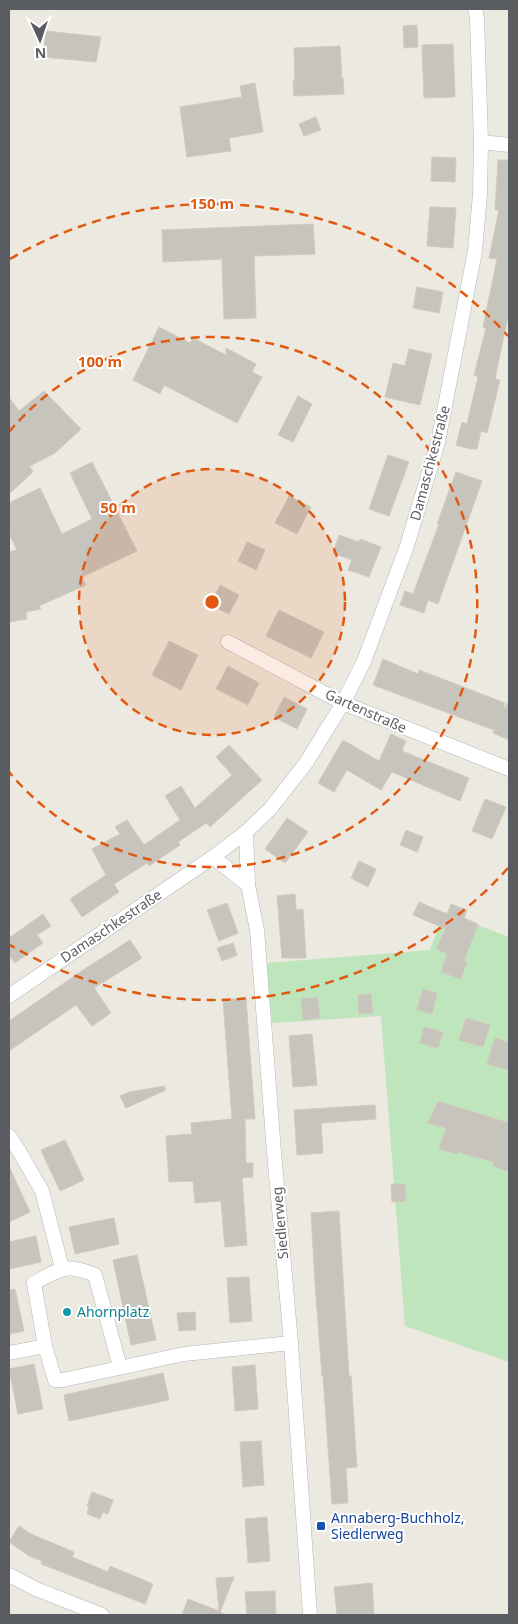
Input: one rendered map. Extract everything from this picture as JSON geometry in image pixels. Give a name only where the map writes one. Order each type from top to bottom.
[{"type":"street","name":"Damaschkestraße","points":[[9,996],[246,832],[270,809],[306,763],[343,703],[364,662],[407,546],[438,442],[475,250],[480,194],[481,142],[477,18],[475,9]]},
{"type":"street","points":[[481,142],[509,145]]},
{"type":"street","name":"Gartenstraße","points":[[228,642],[343,703],[509,769]]},
{"type":"street","name":"Siedlerweg","points":[[246,832],[248,885],[257,930],[291,1343],[310,1615]]},
{"type":"street","points":[[213,856],[248,885]]},
{"type":"street","points":[[9,1136],[42,1191],[62,1268]]},
{"type":"street","points":[[120,1367],[95,1275],[80,1268],[62,1268],[34,1282],[45,1346],[54,1380],[63,1380],[184,1354],[291,1343]]},
{"type":"street","points":[[9,1353],[45,1346]]},
{"type":"street","points":[[9,1575],[36,1589],[102,1615]]},
{"type":"green space","points":[[444,912],[509,937],[509,1362],[405,1326],[381,1016],[272,1023],[266,963],[430,950]]},
{"type":"building","points":[[417,25],[418,47],[404,48],[403,26]]},
{"type":"building","points":[[46,31],[101,37],[96,62],[43,57]]},
{"type":"building","points":[[453,44],[455,97],[424,98],[422,45]]},
{"type":"building","points":[[340,46],[344,94],[294,96],[294,48]]},
{"type":"building","points":[[255,83],[263,132],[229,138],[231,151],[187,157],[180,107],[242,97],[240,86]]},
{"type":"building","points":[[316,117],[321,130],[304,136],[299,124]]},
{"type":"building","points":[[432,157],[456,158],[455,182],[431,181]]},
{"type":"building","points":[[498,160],[509,160],[509,311],[495,379],[500,380],[487,433],[481,431],[477,449],[471,449],[456,445],[462,422],[467,424],[478,377],[474,375],[486,328],[483,327],[497,259],[489,258],[499,210],[495,210]]},
{"type":"building","points":[[430,207],[456,208],[453,248],[427,246]]},
{"type":"building","points":[[313,224],[315,254],[254,256],[256,318],[224,319],[222,259],[163,262],[162,230]]},
{"type":"building","points":[[417,287],[443,292],[439,313],[413,308]]},
{"type":"building","points":[[159,327],[190,343],[193,338],[226,355],[226,348],[256,364],[252,372],[262,377],[237,423],[164,385],[160,394],[133,380]]},
{"type":"building","points":[[409,349],[432,354],[420,405],[385,397],[393,363],[405,366]]},
{"type":"building","points":[[44,391],[81,429],[55,453],[30,466],[33,472],[9,494],[9,397],[19,411]]},
{"type":"building","points":[[298,396],[312,404],[293,442],[278,435]]},
{"type":"building","points":[[388,455],[409,462],[389,516],[369,509]]},
{"type":"building","points":[[92,462],[137,551],[82,577],[86,585],[39,606],[41,609],[26,612],[27,619],[9,622],[9,552],[17,550],[9,534],[9,503],[40,488],[62,534],[92,519],[70,473]]},
{"type":"building","points":[[456,472],[482,481],[438,604],[428,600],[424,613],[400,605],[405,591],[413,594]]},
{"type":"building","points":[[289,496],[311,507],[297,534],[275,523]]},
{"type":"building","points":[[339,535],[359,542],[360,539],[381,547],[369,577],[348,570],[352,560],[333,553]]},
{"type":"building","points":[[247,542],[265,550],[256,570],[238,561]]},
{"type":"building","points":[[220,585],[239,595],[229,614],[210,605]]},
{"type":"building","points":[[279,610],[324,632],[311,658],[266,636]]},
{"type":"building","points":[[169,641],[198,655],[181,690],[152,675]]},
{"type":"building","points":[[383,659],[418,674],[419,670],[505,703],[503,708],[505,708],[509,700],[509,740],[493,733],[494,730],[373,685]]},
{"type":"building","points":[[228,666],[259,683],[248,705],[216,689]]},
{"type":"building","points":[[284,697],[307,709],[297,729],[274,717]]},
{"type":"building","points":[[391,734],[406,741],[402,751],[469,778],[460,801],[392,772],[381,790],[347,770],[334,792],[318,783],[343,740],[379,761]]},
{"type":"building","points":[[229,745],[262,780],[210,827],[206,823],[178,842],[180,845],[149,866],[147,863],[114,884],[119,892],[82,917],[70,899],[106,875],[92,849],[120,834],[115,827],[127,820],[144,845],[180,820],[165,796],[181,786],[195,808],[232,775],[216,757]]},
{"type":"building","points":[[485,799],[506,807],[492,839],[472,831]]},
{"type":"building","points":[[287,818],[308,832],[285,863],[265,849]]},
{"type":"building","points":[[406,830],[423,837],[417,852],[400,845]]},
{"type":"building","points":[[359,861],[376,869],[368,887],[351,878]]},
{"type":"building","points":[[295,894],[296,910],[303,909],[306,958],[282,958],[277,896]]},
{"type":"building","points":[[419,902],[447,914],[451,904],[467,910],[464,918],[478,924],[464,961],[467,962],[461,979],[441,972],[447,954],[436,949],[446,929],[413,915]]},
{"type":"building","points":[[227,903],[238,933],[219,941],[207,910]]},
{"type":"building","points":[[43,914],[51,926],[37,935],[43,943],[15,963],[9,955],[9,938]]},
{"type":"building","points":[[130,940],[142,958],[94,988],[111,1013],[92,1026],[76,1005],[9,1051],[9,1021]]},
{"type":"building","points":[[233,943],[237,955],[222,961],[217,948]]},
{"type":"building","points":[[423,989],[437,993],[432,1014],[417,1010]]},
{"type":"building","points":[[371,994],[373,1013],[359,1014],[358,995]]},
{"type":"building","points":[[317,997],[320,1018],[303,1020],[301,999]]},
{"type":"building","points":[[246,998],[255,1119],[245,1119],[246,1163],[253,1163],[253,1177],[242,1178],[247,1245],[225,1247],[221,1201],[195,1203],[193,1181],[169,1182],[166,1136],[192,1134],[191,1123],[232,1119],[223,1000]]},
{"type":"building","points":[[466,1018],[490,1025],[483,1047],[459,1040]]},
{"type":"building","points":[[424,1027],[443,1032],[438,1048],[420,1043]]},
{"type":"building","points":[[312,1034],[317,1085],[293,1087],[289,1036]]},
{"type":"building","points":[[495,1038],[509,1043],[509,1070],[487,1064]]},
{"type":"building","points":[[164,1086],[166,1090],[126,1108],[120,1096],[130,1092]]},
{"type":"building","points":[[438,1101],[509,1123],[509,1172],[493,1166],[494,1162],[439,1149],[446,1128],[428,1123]]},
{"type":"building","points":[[375,1105],[376,1119],[321,1123],[323,1153],[297,1155],[294,1110]]},
{"type":"building","points":[[65,1140],[84,1180],[60,1191],[41,1150]]},
{"type":"building","points":[[9,1166],[30,1212],[9,1222]]},
{"type":"building","points":[[391,1184],[405,1184],[406,1201],[392,1202]]},
{"type":"building","points":[[339,1211],[349,1376],[351,1376],[357,1467],[346,1468],[348,1503],[332,1504],[311,1213]]},
{"type":"building","points":[[114,1218],[119,1244],[75,1254],[69,1227]]},
{"type":"building","points":[[36,1236],[41,1262],[9,1269],[9,1242]]},
{"type":"building","points":[[137,1255],[156,1340],[131,1345],[113,1260]]},
{"type":"building","points":[[249,1277],[252,1321],[230,1323],[227,1278]]},
{"type":"building","points":[[15,1289],[24,1331],[9,1334],[9,1290]]},
{"type":"building","points":[[195,1312],[196,1330],[179,1331],[177,1313]]},
{"type":"building","points":[[34,1364],[43,1409],[18,1414],[9,1369]]},
{"type":"building","points":[[255,1365],[258,1409],[235,1411],[232,1367]]},
{"type":"building","points":[[163,1373],[169,1400],[69,1421],[64,1395]]},
{"type":"building","points":[[261,1441],[264,1485],[243,1487],[240,1442]]},
{"type":"building","points":[[92,1492],[113,1500],[108,1514],[103,1512],[100,1519],[87,1514],[89,1507],[87,1506]]},
{"type":"building","points":[[267,1517],[270,1561],[248,1563],[245,1519]]},
{"type":"building","points":[[19,1526],[31,1534],[74,1552],[72,1557],[108,1572],[110,1566],[153,1584],[145,1604],[41,1564],[42,1561],[29,1556],[9,1542]]},
{"type":"building","points":[[234,1577],[220,1612],[226,1615],[182,1615],[188,1599],[219,1611],[216,1578]]},
{"type":"building","points":[[372,1583],[374,1615],[337,1615],[334,1587]]},
{"type":"building","points":[[275,1591],[276,1615],[247,1615],[245,1592]]},
{"type":"place","name":"Ahornplatz","points":[[67,1312]]},
{"type":"place","name":"Annaberg-Buchholz, Siedlerweg","points":[[321,1526]]}]
